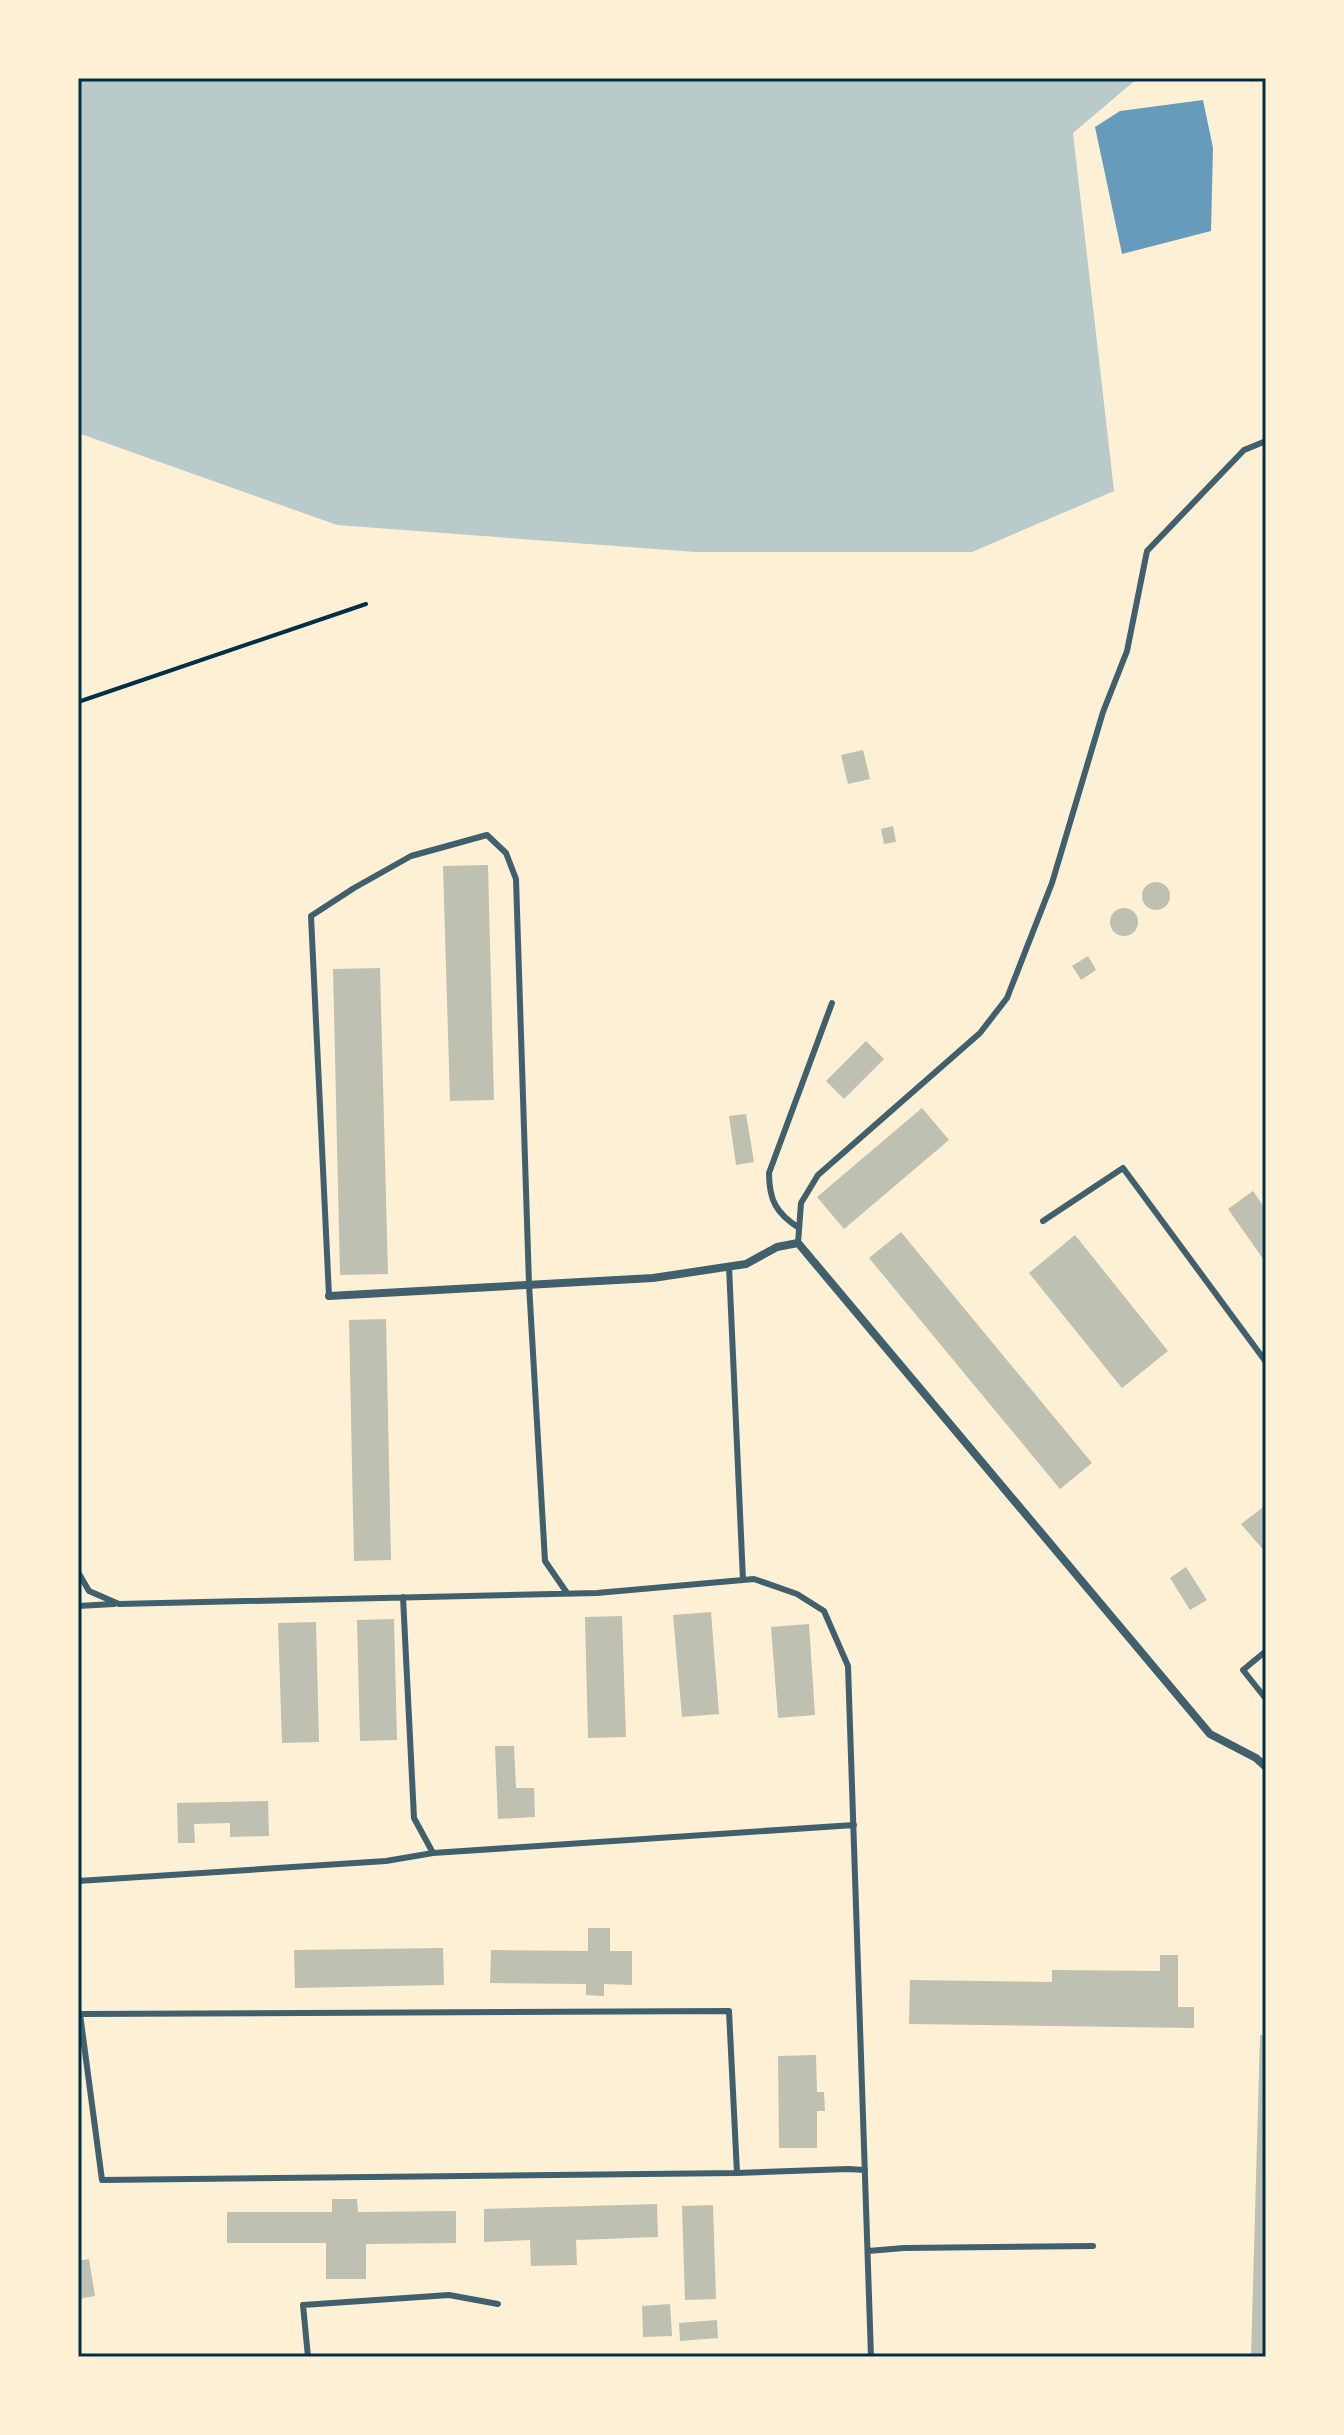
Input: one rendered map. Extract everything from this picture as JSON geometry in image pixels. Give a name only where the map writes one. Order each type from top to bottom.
[{"type":"street","points":[[329,1296],[653,1278],[746,1264],[777,1247],[798,1243],[1210,1734],[1256,1758],[1266,1767]]},
{"type":"lane","points":[[798,1243],[801,1203],[818,1175],[980,1033],[1007,998],[1052,883],[1103,712],[1127,651],[1147,551],[1244,450],[1266,441]]},
{"type":"lane","points":[[329,1296],[311,916],[411,856],[487,835],[506,853],[516,879],[529,1284],[545,1561],[567,1593]]},
{"type":"lane","points":[[799,1228],[784,1218],[769,1194],[769,1173],[832,1003]]},
{"type":"lane","points":[[1043,1221],[1123,1168],[1266,1362]]},
{"type":"lane","points":[[729,1266],[743,1580]]},
{"type":"lane","points":[[78,1572],[89,1591],[119,1604]]},
{"type":"lane","points":[[78,1606],[567,1593],[754,1579],[797,1594],[824,1611],[848,1666],[871,2357]]},
{"type":"lane","points":[[403,1597],[414,1818],[433,1853]]},
{"type":"lane","points":[[1266,1651],[1243,1670],[1266,1699]]},
{"type":"lane","points":[[78,1881],[854,1825]]},
{"type":"lane","points":[[737,2173],[729,2011],[80,2014],[102,2180],[737,2173],[865,2170]]},
{"type":"lane","points":[[868,2251],[1093,2246]]},
{"type":"lane","points":[[308,2357],[303,2305],[449,2295],[498,2304]]},
{"type":"path","points":[[78,702],[366,604]]},
{"type":"shaded area","points":[[78,78],[1138,78],[1073,133],[1114,491],[972,552],[695,552],[337,525],[78,433]]},
{"type":"water","points":[[1203,100],[1213,148],[1211,231],[1122,254],[1095,127],[1120,111]]},
{"type":"building","points":[[863,750],[870,779],[848,784],[841,755]]},
{"type":"building","points":[[893,826],[896,842],[884,844],[881,829]]},
{"type":"building","points":[[488,865],[494,1100],[450,1101],[443,866]]},
{"type":"building","points":[[1156,882],[1166,886],[1170,896],[1166,906],[1156,910],[1146,906],[1142,896],[1146,886]]},
{"type":"building","points":[[1124,908],[1134,912],[1138,922],[1134,932],[1124,936],[1114,932],[1110,922],[1114,912]]},
{"type":"building","points":[[1088,956],[1096,970],[1081,980],[1072,966]]},
{"type":"building","points":[[380,968],[388,1274],[340,1275],[333,969]]},
{"type":"building","points":[[866,1041],[884,1059],[844,1099],[826,1081]]},
{"type":"building","points":[[922,1108],[949,1140],[844,1229],[817,1197]]},
{"type":"building","points":[[746,1114],[754,1162],[736,1165],[729,1116]]},
{"type":"building","points":[[1253,1191],[1266,1210],[1266,1263],[1228,1209]]},
{"type":"building","points":[[901,1232],[1092,1463],[1060,1489],[869,1258]]},
{"type":"building","points":[[1075,1235],[1168,1351],[1122,1388],[1029,1273]]},
{"type":"building","points":[[386,1319],[391,1560],[354,1561],[349,1320]]},
{"type":"building","points":[[1266,1505],[1266,1553],[1241,1524]]},
{"type":"building","points":[[1186,1567],[1207,1600],[1190,1610],[1170,1578]]},
{"type":"building","points":[[711,1612],[719,1714],[682,1717],[673,1615]]},
{"type":"building","points":[[622,1616],[626,1737],[588,1738],[585,1617]]},
{"type":"building","points":[[394,1619],[397,1740],[360,1741],[357,1620]]},
{"type":"building","points":[[316,1622],[319,1742],[282,1743],[278,1623]]},
{"type":"building","points":[[809,1624],[815,1715],[778,1718],[771,1627]]},
{"type":"building","points":[[495,1746],[514,1746],[516,1788],[534,1788],[535,1817],[498,1819]]},
{"type":"building","points":[[268,1801],[269,1836],[230,1837],[230,1823],[194,1824],[195,1843],[178,1843],[177,1803]]},
{"type":"building","points":[[588,1928],[610,1928],[610,1951],[632,1951],[632,1985],[604,1984],[604,1996],[586,1995],[586,1984],[490,1983],[491,1950],[588,1951]]},
{"type":"building","points":[[443,1948],[444,1985],[295,1988],[294,1950]]},
{"type":"building","points":[[1160,1955],[1178,1955],[1178,2007],[1194,2007],[1194,2028],[909,2024],[910,1980],[1052,1982],[1052,1970],[1160,1971]]},
{"type":"building","points":[[1260,2035],[1266,2036],[1266,2357],[1251,2357]]},
{"type":"building","points":[[816,2055],[817,2092],[824,2092],[825,2111],[817,2111],[817,2148],[779,2148],[778,2056]]},
{"type":"building","points":[[332,2199],[357,2199],[358,2212],[456,2211],[456,2243],[366,2244],[366,2279],[326,2279],[326,2243],[227,2243],[227,2212],[332,2212]]},
{"type":"building","points":[[657,2204],[658,2237],[576,2240],[577,2265],[531,2266],[530,2240],[484,2242],[484,2209]]},
{"type":"building","points":[[713,2205],[716,2299],[685,2300],[682,2206]]},
{"type":"building","points":[[89,2259],[95,2296],[78,2299],[78,2261]]},
{"type":"building","points":[[670,2304],[672,2336],[643,2337],[642,2306]]},
{"type":"building","points":[[717,2320],[718,2338],[680,2341],[679,2323]]}]
